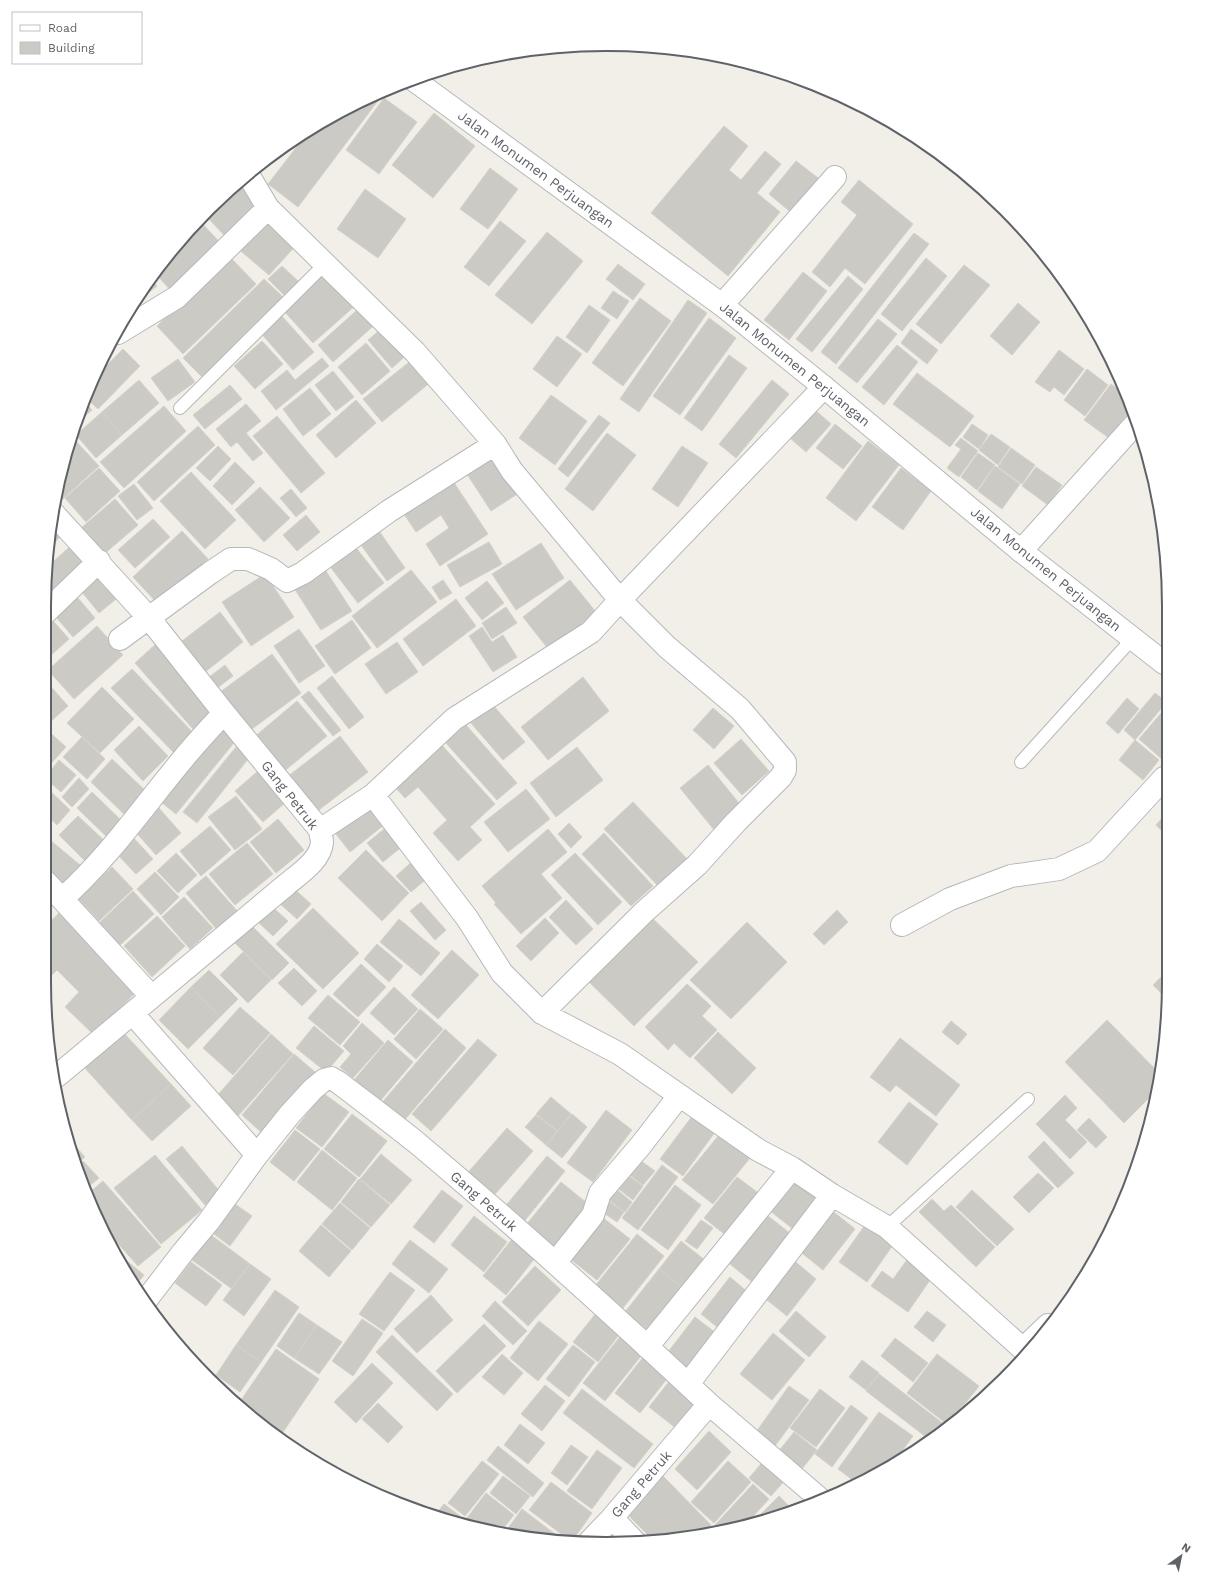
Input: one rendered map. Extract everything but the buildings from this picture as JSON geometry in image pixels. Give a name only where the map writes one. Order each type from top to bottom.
[{"type":"street","name":"Jalan Monumen Perjuangan","points":[[419,84],[722,305],[824,387],[1021,551],[1162,661]]},
{"type":"street","points":[[722,305],[834,177]]},
{"type":"street","points":[[251,180],[268,208],[415,352],[495,444],[512,471],[620,600],[667,647],[740,709],[784,762],[785,770],[781,777],[736,822],[697,865],[644,912],[542,1013]]},
{"type":"street","points":[[125,328],[177,296],[268,208]]},
{"type":"street","points":[[320,830],[373,795],[454,720],[591,632],[824,387]]},
{"type":"street","points":[[1021,551],[1133,427]]},
{"type":"street","points":[[120,639],[231,559],[248,559],[270,569],[287,581],[303,573],[389,511],[495,444]]},
{"type":"street","name":"Gang Petruk","points":[[59,519],[149,618],[224,713],[320,830],[322,840],[321,848],[317,856],[286,885],[151,996],[133,1014],[59,1073]]},
{"type":"street","points":[[51,606],[98,562]]},
{"type":"street","points":[[62,899],[103,859],[139,816],[185,756],[224,713]]},
{"type":"street","points":[[902,924],[950,899],[1011,876],[1060,869],[1097,851],[1162,780]]},
{"type":"street","points":[[373,795],[467,918],[502,973],[542,1013],[620,1054],[758,1150],[792,1168],[832,1195],[887,1227],[1022,1350]]},
{"type":"street","points":[[51,887],[151,996]]},
{"type":"street","points":[[133,1014],[257,1156]]},
{"type":"street","name":"Gang Petruk","points":[[149,1296],[209,1221],[290,1114],[314,1088],[324,1080],[331,1078],[416,1142],[555,1263],[709,1404],[612,1518],[594,1537]]},
{"type":"street","points":[[555,1263],[593,1215],[600,1193],[641,1145],[679,1096]]},
{"type":"street","points":[[647,1347],[792,1168]]},
{"type":"street","points":[[688,1384],[832,1195]]},
{"type":"street","points":[[709,1404],[817,1496]]},
{"type":"street","points":[[612,1518],[630,1536]]},
{"type":"lane","points":[[180,408],[325,264]]},
{"type":"lane","points":[[1021,762],[1133,638]]},
{"type":"lane","points":[[887,1227],[1028,1098]]}]
